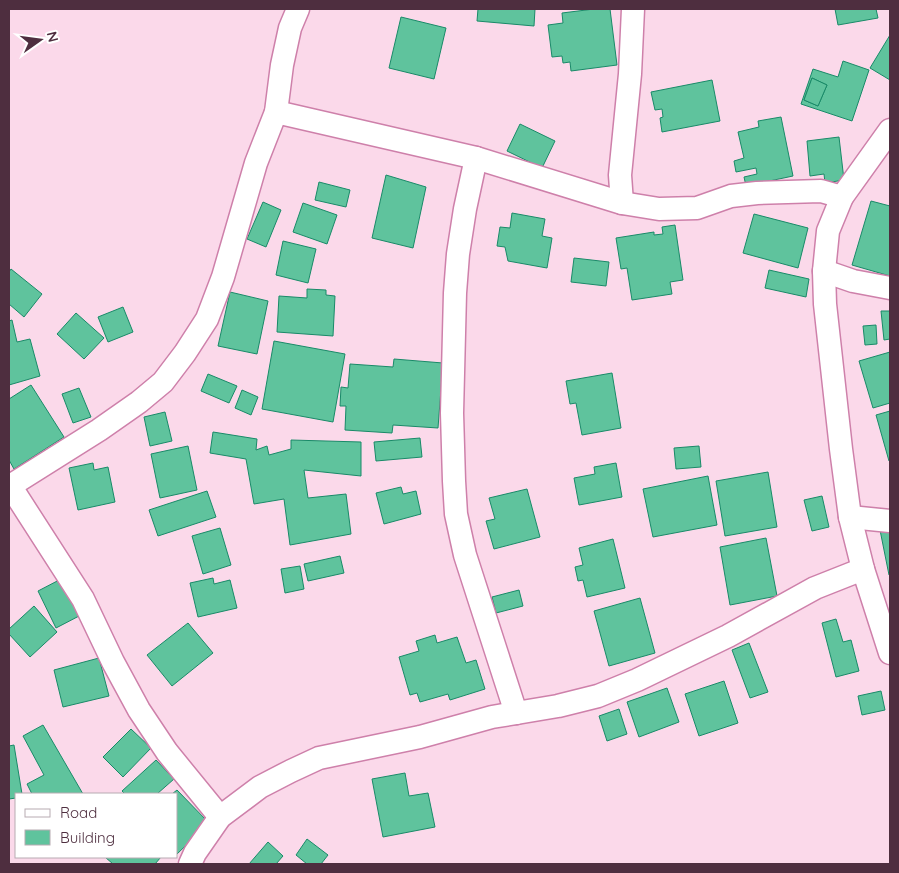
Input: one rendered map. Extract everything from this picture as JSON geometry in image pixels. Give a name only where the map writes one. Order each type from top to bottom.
[{"type":"street","points":[[220,817],[168,752],[139,710],[83,599],[9,485],[99,430],[139,402],[163,382],[207,319],[223,277],[256,163],[276,112],[282,65],[290,28],[298,9]]},
{"type":"street","points":[[622,203],[620,175],[630,74],[633,9]]},
{"type":"street","points":[[276,112],[476,158],[622,203],[659,209],[697,208],[731,196],[797,191],[821,191],[842,198]]},
{"type":"street","points":[[890,130],[842,198],[828,231],[824,271],[825,304],[850,517],[863,569],[890,653]]},
{"type":"street","points":[[476,158],[462,227],[455,293],[452,413],[456,514],[465,555],[516,713]]},
{"type":"street","points":[[824,271],[853,281],[890,288]]},
{"type":"street","points":[[850,517],[890,521]]},
{"type":"street","points":[[190,864],[194,853],[220,817],[260,787],[319,758],[420,737],[492,717],[558,706],[590,698],[629,683],[728,636],[815,588],[863,569]]},
{"type":"building","points":[[478,9],[535,9],[534,26],[477,21]]},
{"type":"building","points":[[610,9],[617,65],[571,71],[570,62],[563,63],[562,56],[552,57],[548,25],[563,23],[562,13]]},
{"type":"building","points":[[835,9],[876,9],[878,18],[838,25]]},
{"type":"building","points":[[401,17],[446,28],[434,79],[389,68]]},
{"type":"building","points":[[890,35],[890,80],[870,68]]},
{"type":"building","points":[[843,61],[869,70],[852,121],[801,104],[813,69],[838,77]],"holes":[[[812,78],[827,85],[818,106],[804,100]]]},
{"type":"building","points":[[812,78],[827,85],[818,106],[804,100]]},
{"type":"building","points":[[712,80],[720,121],[662,132],[660,118],[663,117],[662,109],[655,110],[651,92]]},
{"type":"building","points":[[781,117],[793,176],[746,186],[744,177],[757,174],[756,168],[736,172],[734,161],[744,158],[738,132],[759,127],[758,121]]},
{"type":"building","points":[[520,124],[555,141],[542,168],[507,151]]},
{"type":"building","points":[[839,137],[844,180],[825,183],[824,174],[810,176],[807,141]]},
{"type":"building","points":[[386,175],[426,187],[413,248],[372,238]]},
{"type":"building","points":[[319,182],[350,190],[346,207],[315,200]]},
{"type":"building","points":[[871,201],[890,206],[890,276],[852,265]]},
{"type":"building","points":[[263,202],[281,210],[266,247],[247,239]]},
{"type":"building","points":[[303,203],[337,215],[327,244],[293,232]]},
{"type":"building","points":[[512,213],[545,219],[542,236],[552,238],[547,268],[508,261],[505,247],[497,246],[500,227],[510,228]]},
{"type":"building","points":[[754,214],[808,228],[798,268],[743,253]]},
{"type":"building","points":[[675,225],[683,280],[670,282],[672,294],[632,300],[627,268],[621,269],[616,238],[654,232],[654,235],[663,234],[662,227]]},
{"type":"building","points":[[283,241],[316,249],[308,283],[276,275]]},
{"type":"building","points":[[574,258],[609,262],[606,286],[571,282]]},
{"type":"building","points":[[11,269],[42,294],[24,317],[9,304],[9,272]]},
{"type":"building","points":[[769,270],[809,279],[806,297],[765,288]]},
{"type":"building","points":[[307,289],[326,290],[326,295],[335,296],[333,336],[277,332],[279,296],[307,298]]},
{"type":"building","points":[[230,292],[268,301],[257,354],[218,346]]},
{"type":"building","points":[[123,307],[133,332],[108,342],[98,317]]},
{"type":"building","points":[[881,311],[890,311],[890,339],[884,340]]},
{"type":"building","points":[[76,313],[104,338],[84,359],[57,334]]},
{"type":"building","points":[[12,320],[17,342],[30,339],[40,376],[9,385],[9,321]]},
{"type":"building","points":[[876,325],[877,344],[865,345],[863,326]]},
{"type":"building","points":[[274,341],[345,354],[333,422],[262,409]]},
{"type":"building","points":[[890,352],[890,403],[873,408],[859,361]]},
{"type":"building","points":[[394,359],[443,363],[438,428],[393,425],[392,433],[345,430],[346,406],[340,406],[341,387],[348,388],[350,364],[393,367]]},
{"type":"building","points":[[612,373],[621,428],[582,435],[576,403],[570,404],[566,381]]},
{"type":"building","points":[[208,374],[237,386],[229,403],[201,391]]},
{"type":"building","points":[[31,385],[64,437],[14,469],[9,460],[9,399]]},
{"type":"building","points":[[79,388],[91,417],[73,423],[62,394]]},
{"type":"building","points":[[242,390],[258,397],[251,415],[235,408]]},
{"type":"building","points":[[890,411],[890,460],[889,461],[876,415]]},
{"type":"building","points":[[165,412],[172,441],[150,446],[144,417]]},
{"type":"building","points":[[213,432],[257,439],[256,450],[267,446],[269,455],[291,449],[291,440],[361,442],[361,476],[304,470],[308,498],[346,494],[351,534],[290,545],[284,499],[254,504],[246,459],[210,453]]},
{"type":"building","points":[[420,438],[422,457],[376,461],[374,442]]},
{"type":"building","points":[[188,446],[197,490],[160,498],[151,454]]},
{"type":"building","points":[[699,446],[701,467],[676,469],[674,448]]},
{"type":"building","points":[[93,463],[94,470],[108,467],[115,502],[78,510],[69,468]]},
{"type":"building","points":[[616,463],[622,497],[579,505],[574,478],[595,474],[594,467]]},
{"type":"building","points":[[768,472],[777,527],[725,536],[716,481]]},
{"type":"building","points":[[708,476],[717,525],[653,537],[643,489]]},
{"type":"building","points":[[401,487],[403,494],[416,491],[421,514],[384,524],[376,493]]},
{"type":"building","points":[[527,489],[540,537],[494,549],[486,521],[495,519],[489,498]]},
{"type":"building","points":[[207,491],[216,517],[158,536],[149,510]]},
{"type":"building","points":[[822,496],[829,527],[812,531],[804,500]]},
{"type":"building","points":[[220,528],[231,565],[203,574],[192,536]]},
{"type":"building","points":[[890,528],[890,575],[889,575],[880,530]]},
{"type":"building","points":[[766,538],[777,596],[730,605],[720,547]]},
{"type":"building","points":[[613,539],[625,588],[587,597],[583,580],[578,581],[575,567],[583,565],[579,548]]},
{"type":"building","points":[[340,556],[344,573],[308,581],[304,564]]},
{"type":"building","points":[[300,566],[304,589],[285,593],[281,569]]},
{"type":"building","points":[[63,578],[81,615],[56,628],[38,591]]},
{"type":"building","points":[[213,578],[214,584],[230,580],[237,608],[198,617],[190,583]]},
{"type":"building","points":[[519,590],[523,606],[496,613],[492,597]]},
{"type":"building","points":[[640,598],[655,653],[609,666],[594,611]]},
{"type":"building","points":[[34,606],[57,632],[30,657],[9,634],[9,629]]},
{"type":"building","points":[[836,619],[843,642],[851,640],[859,671],[836,677],[822,623]]},
{"type":"building","points":[[188,623],[213,653],[172,686],[147,655]]},
{"type":"building","points":[[435,635],[437,643],[457,637],[466,663],[476,660],[485,689],[450,700],[448,694],[420,702],[417,693],[410,695],[399,657],[419,651],[416,641]]},
{"type":"building","points":[[749,643],[768,692],[750,698],[732,650]]},
{"type":"building","points":[[99,658],[109,696],[63,707],[54,670]]},
{"type":"building","points":[[724,681],[738,723],[699,736],[685,694]]},
{"type":"building","points":[[667,688],[679,722],[639,737],[627,702]]},
{"type":"building","points":[[881,691],[885,710],[862,715],[858,696]]},
{"type":"building","points":[[619,709],[627,734],[607,741],[599,716]]},
{"type":"building","points":[[43,725],[82,793],[32,793],[27,784],[44,775],[23,736]]},
{"type":"building","points":[[131,729],[151,748],[123,777],[103,757]]},
{"type":"building","points":[[14,745],[22,793],[15,793],[15,798],[9,799],[9,746]]},
{"type":"building","points":[[156,760],[174,779],[158,793],[124,793],[122,791]]},
{"type":"building","points":[[405,773],[409,796],[428,793],[435,827],[383,837],[372,779]]},
{"type":"building","points":[[177,790],[209,823],[178,853],[178,793],[173,793]]},
{"type":"building","points":[[307,839],[328,855],[321,864],[307,864],[296,855]]},
{"type":"building","points":[[268,842],[283,856],[276,864],[249,864]]},
{"type":"building","points":[[106,858],[160,858],[155,864],[113,864]]}]
